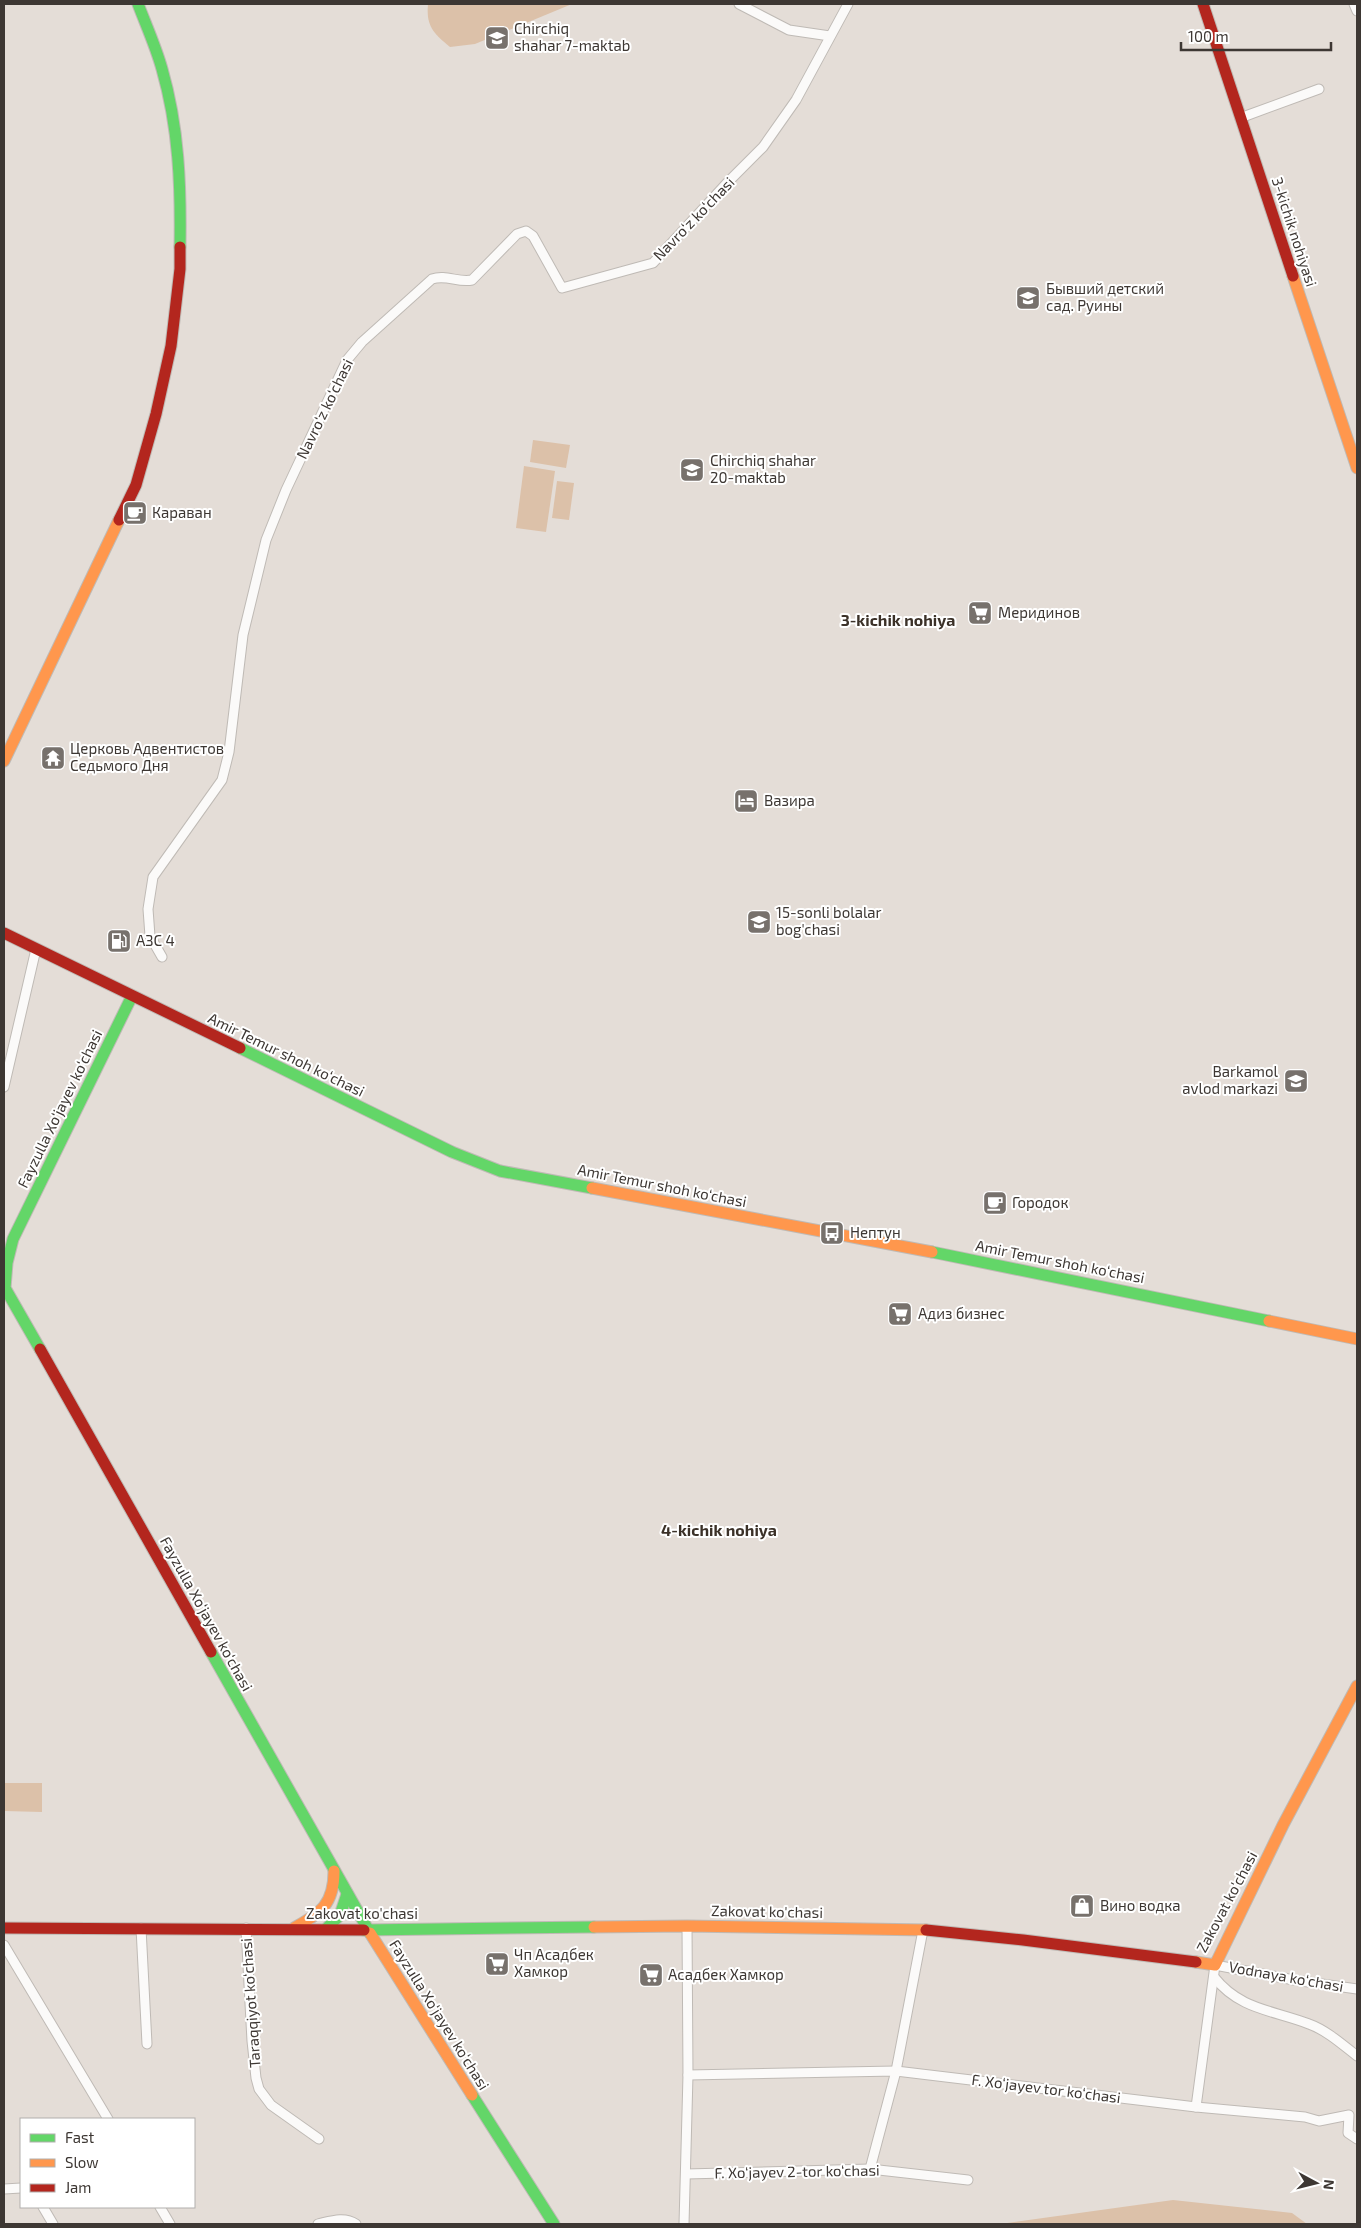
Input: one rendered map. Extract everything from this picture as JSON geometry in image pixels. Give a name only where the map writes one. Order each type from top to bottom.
[{"type":"main road","points":[[4,760],[136,485],[156,414],[170,346],[180,269],[181,193],[178,145],[174,117],[162,67],[138,4]]},
{"type":"main road","name":"3-kichik nohiyasi","points":[[1203,4],[1357,468]]},
{"type":"main road","name":"Amir Temur shoh ko‘chasi","points":[[4,933],[452,1152],[500,1171],[930,1252],[1357,1339]]},
{"type":"main road","name":"Fayzulla Xo‘jayev ko‘chasi","points":[[132,996],[14,1239],[7,1263],[5,1289],[368,1930],[554,2224]]},
{"type":"main road","name":"Zakovat ko'chasi","points":[[4,1928],[368,1930],[687,1926],[923,1930],[1023,1940],[1214,1965],[1283,1825],[1357,1686]]},
{"type":"main road","points":[[292,1929],[327,1907],[333,1893],[334,1871]]},
{"type":"main road","points":[[326,1929],[340,1915],[347,1894]]},
{"type":"street","points":[[739,4],[789,30],[830,36]]},
{"type":"street","name":"Navro‘z ko‘chasi","points":[[162,957],[150,936],[148,910],[153,877],[222,780],[230,752],[243,635],[266,540],[286,490],[347,360],[362,342],[432,280],[440,276],[465,282],[472,280],[517,234],[526,231],[533,236],[562,288],[654,263],[726,184],[763,147],[796,100],[848,4]]},
{"type":"street","points":[[1354,4],[1357,11]]},
{"type":"street","points":[[1240,118],[1319,89]]},
{"type":"street","points":[[4,1087],[36,949]]},
{"type":"street","points":[[684,2224],[688,2075],[687,1926]]},
{"type":"street","points":[[141,1928],[147,2044]]},
{"type":"street","name":"Taraqqiyot ko‘chasi","points":[[246,1928],[252,2041],[259,2089],[271,2106],[319,2139]]},
{"type":"street","points":[[870,2169],[896,2071],[923,1930]]},
{"type":"street","points":[[4,1945],[107,2118]]},
{"type":"street","points":[[1196,2107],[1214,1977],[1214,1965]]},
{"type":"street","name":"Vodnaya ko‘chasi","points":[[1214,1965],[1294,1980],[1357,1989]]},
{"type":"street","points":[[1214,1977],[1224,1990],[1238,2000],[1311,2024],[1357,2056]]},
{"type":"street","name":"F. Xo‘jayev tor ko‘chasi","points":[[688,2075],[896,2071],[1319,2120],[1349,2115],[1348,2133],[1357,2139]]},
{"type":"street","name":"F. Xo‘jayev 2-tor ko‘chasi","points":[[686,2174],[870,2169],[968,2180]]},
{"type":"street","points":[[4,2189],[20,2188]]},
{"type":"street","points":[[44,2208],[53,2224]]},
{"type":"street","points":[[159,2224],[169,2222],[161,2208]]},
{"type":"street","points":[[318,2224],[346,2219],[356,2224]]},
{"type":"shaded area","points":[[428,4],[572,4],[475,44],[450,47],[432,28],[428,18]]},
{"type":"shaded area","points":[[533,440],[570,445],[566,468],[530,462]]},
{"type":"shaded area","points":[[524,466],[555,471],[546,532],[516,528]]},
{"type":"shaded area","points":[[557,481],[574,483],[569,520],[552,518]]},
{"type":"shaded area","points":[[4,1783],[42,1783],[42,1812],[4,1811]]},
{"type":"shaded area","points":[[1173,2200],[1292,2213],[1307,2224],[1000,2224]]},
{"type":"traffic: fast","points":[[138,4],[160,61],[172,113],[178,157],[180,247]]},
{"type":"traffic: fast","points":[[40,1349],[5,1288],[7,1263],[13,1239],[132,996]]},
{"type":"traffic: fast","points":[[240,1048],[452,1152],[500,1171],[592,1188]]},
{"type":"traffic: fast","points":[[932,1252],[1269,1321]]},
{"type":"traffic: fast","points":[[211,1652],[370,1933]]},
{"type":"traffic: fast","points":[[326,1929],[340,1915],[347,1894]]},
{"type":"traffic: fast","points":[[364,1930],[594,1927]]},
{"type":"traffic: fast","points":[[472,2095],[554,2224]]},
{"type":"traffic: slow","points":[[1293,276],[1357,468]]},
{"type":"traffic: slow","points":[[4,761],[119,520]]},
{"type":"traffic: slow","points":[[592,1188],[932,1252]]},
{"type":"traffic: slow","points":[[1269,1321],[1357,1339]]},
{"type":"traffic: slow","points":[[1196,1962],[1215,1965],[1283,1825],[1357,1686]]},
{"type":"traffic: slow","points":[[294,1928],[319,1912],[324,1906],[332,1892],[334,1871]]},
{"type":"traffic: slow","points":[[594,1927],[687,1926],[926,1930]]},
{"type":"traffic: slow","points":[[370,1933],[472,2095]]},
{"type":"traffic: jam","points":[[1203,4],[1293,276]]},
{"type":"traffic: jam","points":[[119,520],[136,485],[156,414],[171,346],[180,269],[180,247]]},
{"type":"traffic: jam","points":[[4,933],[240,1048]]},
{"type":"traffic: jam","points":[[40,1349],[211,1652]]},
{"type":"traffic: jam","points":[[4,1928],[364,1930]]},
{"type":"traffic: jam","points":[[926,1930],[1196,1962]]},
{"type":"place","name":"Chirchiq shahar 7-maktab","points":[[497,38]]},
{"type":"place","name":"Бывший детский сад. Руины","points":[[1028,298]]},
{"type":"place","name":"Chirchiq shahar 20-maktab","points":[[692,470]]},
{"type":"place","name":"Караван","points":[[135,513]]},
{"type":"place","name":"Меридинов","points":[[980,613]]},
{"type":"place","name":"Церковь Адвентистов Седьмого Дня","points":[[53,758]]},
{"type":"place","name":"Вазира","points":[[746,801]]},
{"type":"place","name":"15-sonli bolalar bog'chasi","points":[[759,922]]},
{"type":"place","name":"АЗС 4","points":[[119,941]]},
{"type":"place","name":"Barkamol avlod markazi","points":[[1296,1081]]},
{"type":"place","name":"Городок","points":[[995,1203]]},
{"type":"place","name":"Нептун","points":[[832,1233]]},
{"type":"place","name":"Адиз бизнес","points":[[900,1314]]},
{"type":"place","name":"Вино водка","points":[[1082,1906]]},
{"type":"place","name":"Чп Асадбек Хамкор","points":[[497,1964]]},
{"type":"place","name":"Асадбек Хамкор","points":[[651,1975]]},
{"type":"district","name":"3-kichik nohiya","points":[[898,620]]},
{"type":"district","name":"4-kichik nohiya","points":[[719,1530]]}]
